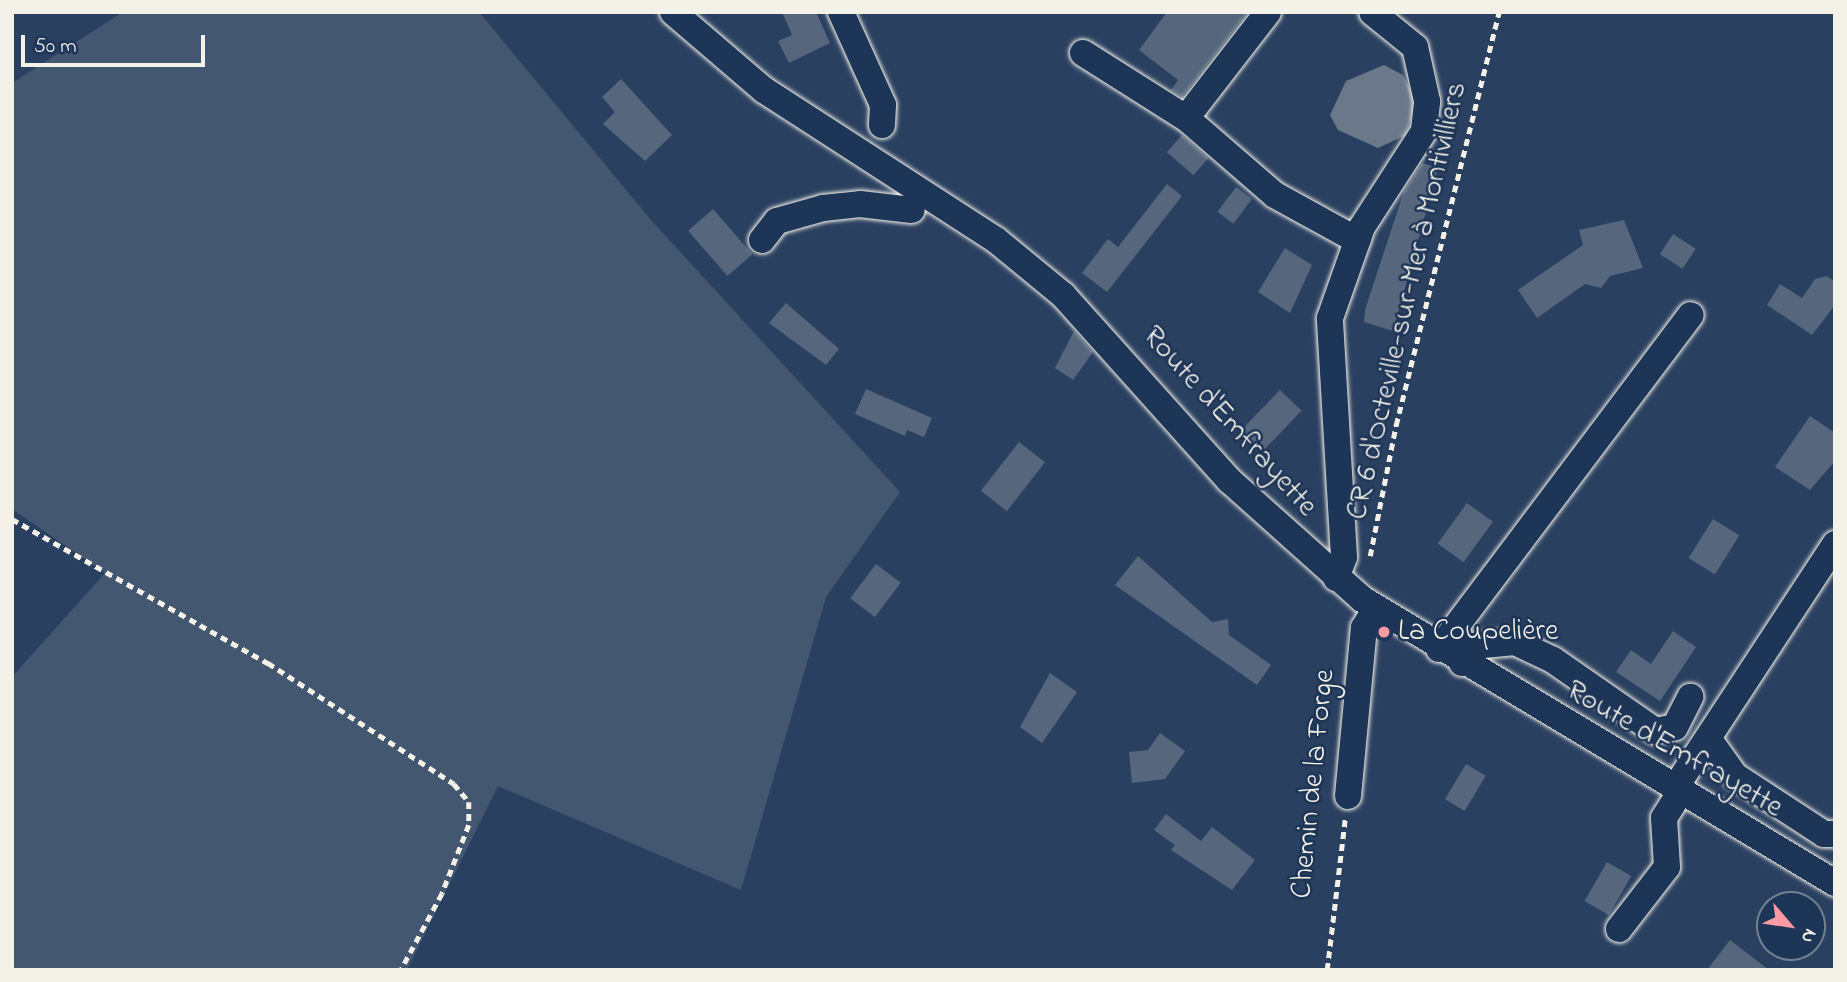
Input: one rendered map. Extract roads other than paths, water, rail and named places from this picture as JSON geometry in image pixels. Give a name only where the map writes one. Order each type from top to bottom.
[{"type":"street","name":"Route d'Emfrayette","points":[[673,12],[764,90],[996,240],[1063,295],[1229,480],[1336,578],[1369,604],[1462,663],[1835,883]]},
{"type":"street","points":[[841,12],[883,105],[882,125]]},
{"type":"street","points":[[1186,118],[1268,12]]},
{"type":"street","points":[[1336,578],[1345,557],[1331,318],[1357,240],[1424,131],[1427,100],[1415,47],[1372,12]]},
{"type":"street","points":[[1083,52],[1186,118],[1275,195],[1357,240]]},
{"type":"street","points":[[762,240],[777,221],[823,208],[860,204],[912,210]]},
{"type":"street","points":[[1440,649],[1691,315]]},
{"type":"street","points":[[1619,929],[1667,867],[1664,818],[1678,790],[1708,738],[1835,544]]},
{"type":"street","name":"Chemin de la Forge","points":[[1348,796],[1364,628],[1369,604]]},
{"type":"street","points":[[1462,663],[1473,646],[1515,642],[1553,660],[1656,731],[1675,727],[1690,698]]},
{"type":"street","points":[[1708,738],[1735,776],[1824,834],[1835,834]]},
{"type":"place","name":"La Coupelière","points":[[1384,632]]}]
